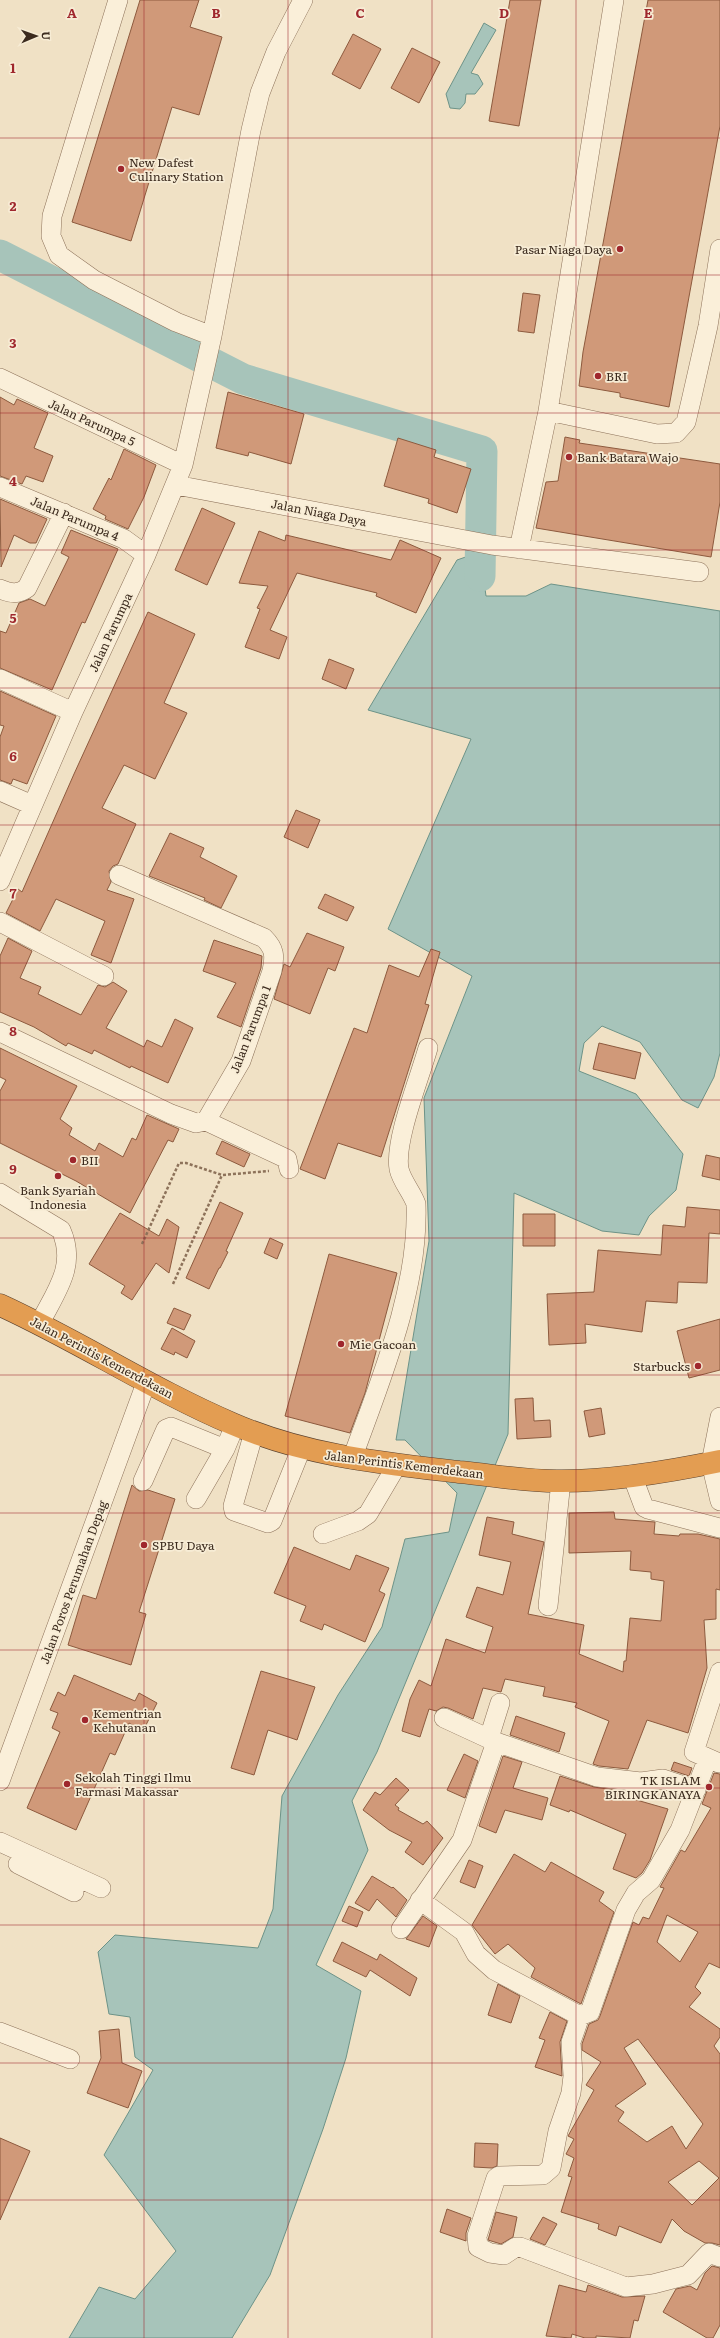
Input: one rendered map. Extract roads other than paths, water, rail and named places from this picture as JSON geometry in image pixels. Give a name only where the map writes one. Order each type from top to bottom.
[{"type":"highway","name":"Jalan Perintis Kemerdekaan","points":[[0,1304],[40,1323],[146,1383],[245,1429],[302,1449],[352,1460],[561,1482],[632,1475],[716,1462]]},
{"type":"street","points":[[118,0],[52,216],[51,236],[59,255],[94,280],[176,322],[212,336]]},
{"type":"street","name":"Jalan Parumpa","points":[[0,881],[73,712],[146,555],[184,465],[212,336],[251,130],[260,93],[276,52],[303,0]]},
{"type":"street","points":[[614,0],[548,411],[519,549],[699,572]]},
{"type":"street","points":[[548,411],[657,434],[676,432],[686,422],[714,327],[720,249]]},
{"type":"street","name":"Jalan Parumpa 5","points":[[0,378],[184,465]]},
{"type":"street","name":"Jalan Niaga Daya","points":[[176,485],[519,549]]},
{"type":"street","name":"Jalan Parumpa 4","points":[[1,489],[64,513],[124,539],[146,555]]},
{"type":"street","points":[[0,589],[13,593],[21,593],[27,588],[64,513]]},
{"type":"street","points":[[0,679],[73,712]]},
{"type":"street","points":[[0,791],[32,805]]},
{"type":"street","name":"Jalan Parumpa 1","points":[[119,875],[264,938],[272,946],[275,956],[272,970],[241,1061],[206,1121]]},
{"type":"street","points":[[0,922],[104,976]]},
{"type":"street","points":[[0,1032],[171,1114],[196,1123],[206,1121],[287,1159],[289,1169]]},
{"type":"street","points":[[352,1460],[391,1349],[410,1272],[416,1204],[412,1194],[401,1177],[399,1157],[406,1121],[428,1048]]},
{"type":"street","points":[[0,1194],[61,1230],[66,1240],[67,1268],[40,1323]]},
{"type":"street","name":"Jalan Poros Perumahan Depag","points":[[0,1782],[146,1383]]},
{"type":"street","points":[[720,1417],[716,1462],[720,1501]]},
{"type":"street","points":[[143,1481],[166,1429],[171,1427],[225,1449]]},
{"type":"street","points":[[245,1429],[233,1506],[234,1511],[268,1523],[272,1521],[302,1449]]},
{"type":"street","points":[[196,1499],[225,1449],[245,1429]]},
{"type":"street","points":[[323,1534],[358,1521],[368,1514],[400,1466]]},
{"type":"street","points":[[632,1475],[644,1507],[648,1510],[720,1528]]},
{"type":"street","points":[[548,1606],[561,1482]]},
{"type":"street","points":[[720,1672],[694,1752],[714,1760],[696,1790],[680,1830],[651,1880],[630,1902],[613,1941],[590,2012],[580,2016],[570,2042],[573,2084],[558,2131],[551,2168],[543,2176],[496,2178],[477,2236],[478,2247],[490,2253],[504,2255],[516,2247],[520,2247],[626,2287],[653,2284],[688,2275],[709,2253],[720,2257]]},
{"type":"street","points":[[401,1928],[462,1840],[493,1740],[500,1703]]},
{"type":"street","points":[[444,1718],[493,1740],[596,1777],[641,1782],[660,1778],[696,1790]]},
{"type":"street","points":[[0,1842],[101,1888]]},
{"type":"street","points":[[0,1856],[74,1892]]},
{"type":"street","points":[[420,1900],[464,1932],[476,1954],[494,1970],[580,2016]]},
{"type":"street","points":[[0,2032],[70,2059]]},
{"type":"water","points":[[484,23],[496,30],[471,73],[478,75],[483,84],[475,94],[466,94],[465,103],[460,109],[450,108],[446,94]]},
{"type":"water","points":[[480,552],[486,596],[526,596],[551,584],[720,611],[720,1053],[714,1077],[698,1108],[682,1100],[640,1042],[602,1026],[584,1043],[579,1071],[636,1094],[683,1154],[676,1190],[649,1216],[639,1235],[602,1231],[514,1193],[508,1434],[377,1752],[352,1801],[368,1850],[316,1965],[361,1991],[346,2058],[323,2129],[270,2275],[232,2338],[69,2338],[99,2287],[135,2299],[176,2251],[104,2155],[153,2070],[135,2057],[130,2017],[109,2014],[98,1952],[115,1935],[258,1948],[273,1909],[282,1796],[338,1695],[382,1627],[405,1539],[449,1532],[457,1493],[405,1440],[396,1440],[429,1241],[424,1098],[472,976],[388,929],[471,739],[368,710],[457,560]]},
{"type":"waterway","points":[[0,255],[243,379],[482,451],[480,576]]},
{"type":"place","name":"New Dafest Culinary Station","points":[[121,169]]},
{"type":"place","name":"Pasar Niaga Daya","points":[[620,249]]},
{"type":"place","name":"BRI","points":[[598,376]]},
{"type":"place","name":"Bank Batara Wajo","points":[[569,457]]},
{"type":"place","name":"BII","points":[[73,1160]]},
{"type":"place","name":"Bank Syariah Indonesia","points":[[58,1176]]},
{"type":"place","name":"Mie Gacoan","points":[[341,1344]]},
{"type":"place","name":"Starbucks","points":[[698,1366]]},
{"type":"place","name":"SPBU Daya","points":[[144,1545]]},
{"type":"place","name":"Kementrian Kehutanan","points":[[85,1720]]},
{"type":"place","name":"Sekolah Tinggi Ilmu Farmasi Makassar","points":[[67,1784]]},
{"type":"place","name":"TK ISLAM BIRINGKANAYA","points":[[709,1787]]}]
